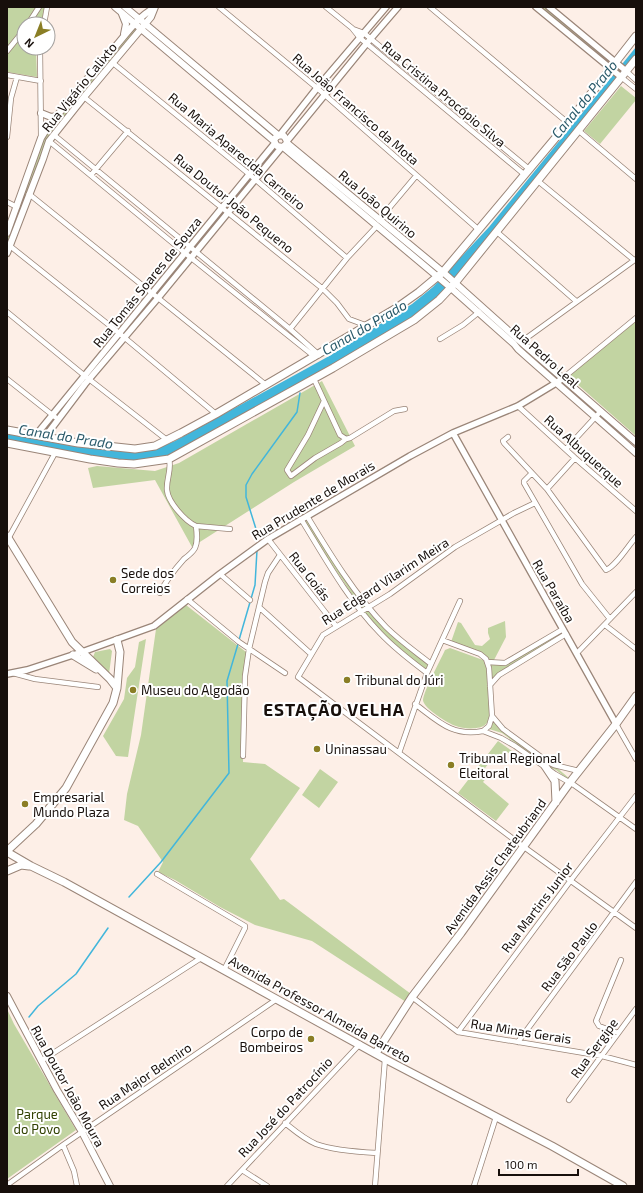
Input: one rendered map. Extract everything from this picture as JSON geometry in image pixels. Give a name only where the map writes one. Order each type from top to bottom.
[{"type":"main road","points":[[115,7],[277,138]]},
{"type":"main road","points":[[125,7],[277,138],[277,146],[285,144],[284,136],[277,138]]},
{"type":"main road","name":"Rua Vigário Calixto","points":[[7,232],[41,138],[57,116],[123,37],[146,13],[155,8]]},
{"type":"main road","name":"Rua Vigário Calixto","points":[[7,253],[44,159],[49,141],[146,24],[155,8]]},
{"type":"main road","points":[[122,13],[126,24],[123,37]]},
{"type":"main road","points":[[7,430],[78,443],[135,449],[151,447],[216,414],[402,305],[438,278],[613,70],[636,36]]},
{"type":"main road","points":[[7,443],[90,459],[134,464],[169,459],[314,379],[414,320],[452,285],[497,232],[636,59]]},
{"type":"main road","points":[[41,113],[51,117],[57,116]]},
{"type":"main road","name":"Rua João Quirino","points":[[285,144],[443,272],[452,285]]},
{"type":"main road","name":"Rua João Quirino","points":[[285,144],[376,226],[438,278]]},
{"type":"main road","name":"Rua Pedro Leal","points":[[438,278],[452,285],[521,342],[636,442]]},
{"type":"main road","name":"Rua Pedro Leal","points":[[452,285],[556,383],[636,452]]},
{"type":"main road","points":[[8,539],[72,642],[110,679],[117,688]]},
{"type":"main road","points":[[7,851],[36,824],[66,788],[113,703],[117,688],[120,652],[117,640]]},
{"type":"main road","points":[[73,655],[103,673]]},
{"type":"main road","name":"Avenida Assis Chateubriand","points":[[376,1053],[412,997],[636,696]]},
{"type":"main road","points":[[545,766],[554,781],[556,802]]},
{"type":"main road","name":"Avenida Professor Almeida Barreto","points":[[7,851],[31,866],[64,882],[386,1059],[552,1146],[622,1186]]},
{"type":"main road","points":[[7,871],[21,865],[31,866]]},
{"type":"main road","name":"Rua Doutor João Moura","points":[[8,998],[110,1186]]},
{"type":"street","points":[[34,16],[40,7]]},
{"type":"street","name":"Rua João Francisco da Mota","points":[[219,7],[317,88],[478,230]]},
{"type":"street","name":"Rua Cristina Procópio Silva","points":[[326,7],[431,89],[527,172]]},
{"type":"street","name":"Rua Tomás Soares de Souza","points":[[45,436],[118,333],[185,253],[317,88],[386,7]]},
{"type":"street","name":"Rua Tomás Soares de Souza","points":[[36,435],[52,415],[124,338],[158,298],[190,257],[398,7]]},
{"type":"street","points":[[430,7],[568,123]]},
{"type":"street","points":[[536,7],[636,89]]},
{"type":"street","points":[[549,7],[636,80]]},
{"type":"street","points":[[7,51],[16,40]]},
{"type":"street","name":"Rua Cristina Procópio Silva","points":[[369,41],[428,94],[476,134],[527,172]]},
{"type":"street","points":[[40,56],[41,138]]},
{"type":"street","name":"Rua Maria Aparecida Carneiro","points":[[113,63],[249,174],[347,258]]},
{"type":"street","points":[[7,75],[41,81]]},
{"type":"street","points":[[7,137],[11,98],[17,77]]},
{"type":"street","points":[[428,94],[431,89]]},
{"type":"street","name":"Rua Doutor João Pequeno","points":[[84,97],[322,289],[337,303],[349,318],[368,326]]},
{"type":"street","points":[[476,134],[480,130]]},
{"type":"street","points":[[91,175],[128,131]]},
{"type":"street","points":[[579,131],[636,179]]},
{"type":"street","points":[[54,135],[290,330],[317,356]]},
{"type":"street","points":[[49,141],[185,253],[317,356]]},
{"type":"street","points":[[380,220],[416,176]]},
{"type":"street","points":[[521,342],[635,260],[538,181]]},
{"type":"street","points":[[29,194],[266,385]]},
{"type":"street","points":[[7,202],[17,207]]},
{"type":"street","points":[[290,330],[347,258],[376,226]]},
{"type":"street","points":[[497,232],[576,301]]},
{"type":"street","points":[[10,246],[216,414]]},
{"type":"street","points":[[7,312],[167,440]]},
{"type":"street","points":[[440,339],[463,325],[479,312]]},
{"type":"street","points":[[563,378],[636,318]]},
{"type":"street","name":"Rua Prudente de Morais","points":[[10,674],[82,652],[154,626],[220,574],[268,539],[300,519],[410,456],[453,434],[518,406],[563,378]]},
{"type":"street","points":[[7,379],[58,419]]},
{"type":"street","points":[[314,379],[340,435],[346,439]]},
{"type":"street","points":[[324,401],[308,435],[287,470],[291,476],[309,462],[341,444],[346,439],[394,411],[405,409]]},
{"type":"street","name":"Rua Albuquerque","points":[[518,406],[636,511]]},
{"type":"street","points":[[566,449],[600,411]]},
{"type":"street","name":"Rua Paraíba","points":[[453,434],[578,653],[636,759]]},
{"type":"street","points":[[508,437],[504,439],[504,443],[547,489],[606,570],[616,561],[636,537]]},
{"type":"street","points":[[8,539],[55,453]]},
{"type":"street","points":[[547,489],[575,458]]},
{"type":"street","points":[[169,459],[171,466],[166,491],[169,499],[176,509],[191,524],[196,526],[230,529]]},
{"type":"street","points":[[532,473],[524,480],[526,487],[582,584],[610,619]]},
{"type":"street","name":"Rua Edgard Vilarim Meira","points":[[398,753],[298,677],[323,635],[400,587],[456,547],[535,503]]},
{"type":"street","points":[[307,516],[339,566],[368,607],[387,628],[431,664]]},
{"type":"street","points":[[300,519],[361,611],[393,646],[427,673]]},
{"type":"street","points":[[160,592],[178,567],[195,549],[198,539],[196,526]]},
{"type":"street","name":"Rua Goiás","points":[[268,539],[336,626]]},
{"type":"street","points":[[243,756],[245,676],[249,649],[268,573],[280,555]]},
{"type":"street","points":[[220,574],[250,600]]},
{"type":"street","points":[[578,653],[636,592]]},
{"type":"street","points":[[187,599],[238,642],[286,672]]},
{"type":"street","points":[[460,601],[427,673],[398,753],[636,928]]},
{"type":"street","points":[[259,607],[311,654]]},
{"type":"street","points":[[605,625],[636,648]]},
{"type":"street","points":[[487,662],[505,663],[565,632]]},
{"type":"street","points":[[490,685],[499,676],[565,632]]},
{"type":"street","points":[[442,640],[482,655],[487,662],[492,716],[489,726],[483,731]]},
{"type":"street","points":[[10,674],[35,679],[98,687]]},
{"type":"street","points":[[415,704],[452,730],[464,733],[483,731],[501,738],[572,784],[636,829]]},
{"type":"street","points":[[492,716],[503,729],[548,762],[554,765],[579,771]]},
{"type":"street","name":"Rua Martins Junior","points":[[458,1032],[571,880],[636,796]]},
{"type":"street","points":[[157,874],[245,926],[224,970]]},
{"type":"street","name":"Rua São Paulo","points":[[518,1042],[636,882]]},
{"type":"street","points":[[41,1061],[202,958]]},
{"type":"street","points":[[618,1033],[599,1026],[596,1022],[621,960]]},
{"type":"street","name":"Rua Minas Gerais","points":[[412,997],[458,1032],[602,1056],[636,1065]]},
{"type":"street","name":"Rua Major Belmiro","points":[[7,1185],[277,999]]},
{"type":"street","name":"Rua Sergipe","points":[[570,1100],[636,1009]]},
{"type":"street","name":"Rua José do Patrocínio","points":[[227,1186],[360,1044]]},
{"type":"street","points":[[375,1186],[386,1059]]},
{"type":"street","points":[[474,1186],[496,1117]]},
{"type":"street","points":[[285,1123],[306,1139],[316,1144],[377,1153]]},
{"type":"street","points":[[63,1145],[74,1170],[77,1186]]},
{"type":"street","points":[[242,1170],[265,1185]]},
{"type":"green space","points":[[7,7],[45,7],[43,16],[16,16],[16,56],[36,56],[37,77],[7,72]]},
{"type":"green space","points":[[538,7],[547,7],[614,63],[610,67]]},
{"type":"green space","points":[[135,25],[140,30],[48,142],[7,253],[7,235],[46,132]]},
{"type":"green space","points":[[621,86],[636,98],[636,100],[600,144],[584,131]]},
{"type":"green space","points":[[636,321],[636,436],[568,376]]},
{"type":"green space","points":[[322,381],[355,446],[294,482],[192,547],[155,480],[93,488],[88,468],[97,466],[155,471],[179,463]]},
{"type":"green space","points":[[307,518],[366,607],[362,609],[302,520]]},
{"type":"green space","points":[[186,605],[246,652],[243,762],[265,764],[300,788],[250,859],[280,900],[284,899],[411,994],[406,1002],[312,941],[255,925],[158,872],[163,862],[138,826],[124,820],[127,794],[141,735],[156,629]]},
{"type":"green space","points":[[368,609],[429,664],[427,671],[391,642],[363,611]]},
{"type":"green space","points":[[505,621],[506,637],[494,660],[490,660],[451,642],[458,622],[461,623],[475,645],[482,646],[490,639],[488,628]]},
{"type":"green space","points":[[563,631],[564,634],[491,680],[490,664],[504,665]]},
{"type":"green space","name":"Museu do Algodão","points":[[146,639],[128,757],[116,756],[103,736],[124,699],[127,678],[135,667],[139,642]]},
{"type":"green space","points":[[450,648],[483,660],[487,664],[491,712],[489,719],[484,726],[463,728],[456,726],[437,715],[424,703],[424,696],[429,683],[445,650]]},
{"type":"green space","points":[[110,649],[112,651],[109,674],[94,661],[93,657],[95,652]]},
{"type":"green space","points":[[494,717],[500,724],[570,779],[569,780],[556,770],[546,766],[502,733],[489,729]]},
{"type":"green space","points":[[498,741],[512,751],[510,754],[507,752],[498,763],[492,759],[482,772],[488,776],[483,782],[509,804],[496,821],[458,793]]},
{"type":"green space","points":[[320,769],[338,782],[319,808],[302,795]]},
{"type":"green space","name":"Parque do Povo","points":[[7,1009],[14,1024],[76,1130],[7,1179]]},
{"type":"water","points":[[636,47],[636,58],[439,297],[420,312],[321,373],[166,457],[141,461],[107,459],[7,440],[7,433],[158,448],[175,441],[331,355],[412,304],[433,287],[489,227]]},
{"type":"waterway","points":[[256,529],[246,497],[246,485],[252,474],[297,412],[300,393]]},
{"type":"waterway","points":[[239,640],[255,585],[257,550]]},
{"type":"waterway","points":[[129,897],[161,862],[229,773],[227,681],[238,644]]},
{"type":"waterway","points":[[29,1017],[38,1006],[76,974],[108,928]]},
{"type":"place","name":"Sede dos Correios","points":[[113,580]]},
{"type":"place","name":"Tribunal do Júri","points":[[347,680]]},
{"type":"place","name":"Museu do Algodão","points":[[133,690]]},
{"type":"place","name":"Uninassau","points":[[317,749]]},
{"type":"place","name":"Tribunal Regional Eleitoral","points":[[451,765]]},
{"type":"place","name":"Empresarial Mundo Plaza","points":[[25,804]]},
{"type":"place","name":"Corpo de Bombeiros","points":[[311,1039]]},
{"type":"district","name":"ESTAÇÃO VELHA","points":[[334,709]]},
{"type":"water label","name":"Canal do Prado","points":[[584,99]]},
{"type":"water label","name":"Canal do Prado","points":[[364,327]]},
{"type":"water label","name":"Canal do Prado","points":[[66,436]]}]
